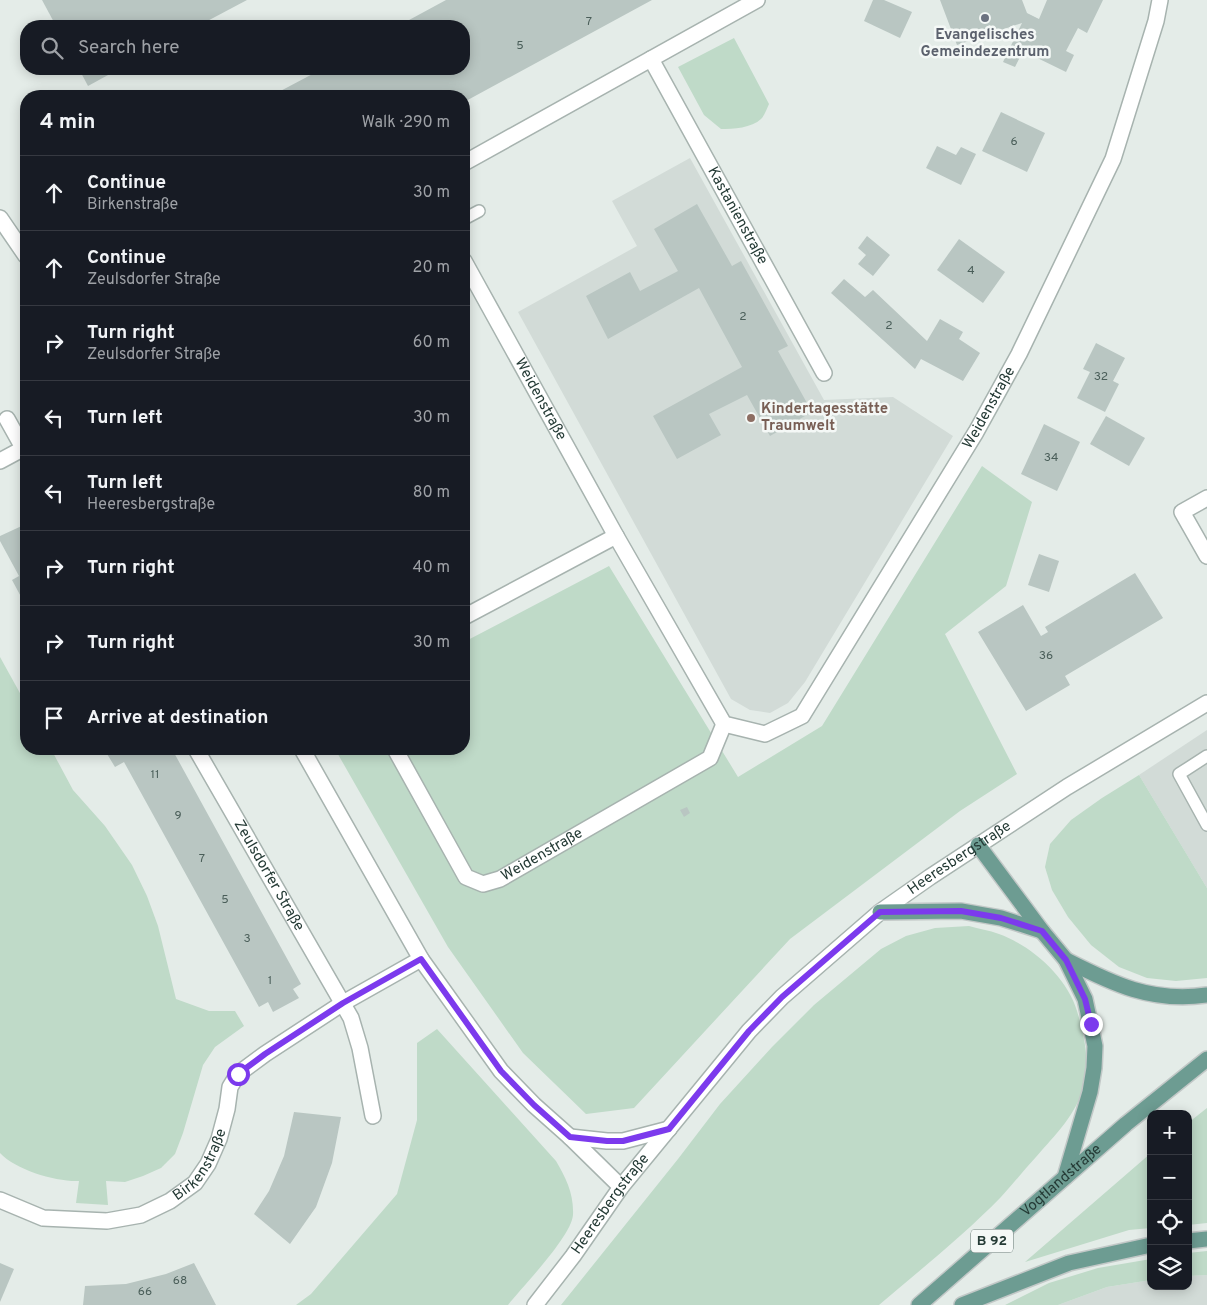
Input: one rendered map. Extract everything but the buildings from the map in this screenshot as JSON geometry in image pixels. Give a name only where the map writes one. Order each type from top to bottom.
[{"type":"main road","points":[[978,845],[1066,960],[1085,999],[1094,1046],[1094,1068],[1090,1092],[1065,1177]]},
{"type":"main road","points":[[880,912],[961,911],[1001,918],[1042,931]]},
{"type":"main road","points":[[1066,960],[1104,980],[1144,993],[1177,997],[1207,994]]},
{"type":"main road","name":"Vogtlandstraße","points":[[919,1305],[1126,1124],[1207,1060]]},
{"type":"main road","points":[[1192,1241],[1207,1239]]},
{"type":"main road","points":[[962,1305],[1069,1263],[1147,1247]]},
{"type":"street","points":[[470,160],[757,0]]},
{"type":"street","name":"Weidenstraße","points":[[470,272],[616,536],[724,724],[765,734],[802,716],[976,432],[1019,354],[1113,159],[1156,21],[1160,0]]},
{"type":"street","name":"Kastanienstraße","points":[[651,59],[824,373]]},
{"type":"street","points":[[0,218],[20,247]]},
{"type":"street","points":[[7,419],[20,441]]},
{"type":"street","points":[[0,461],[20,451]]},
{"type":"street","points":[[1207,498],[1182,512],[1207,556]]},
{"type":"street","points":[[470,614],[616,536]]},
{"type":"street","name":"Heeresbergstraße","points":[[535,1305],[573,1256],[621,1187],[749,1031],[782,997],[880,912],[978,845],[1067,788],[1207,703]]},
{"type":"street","name":"Weidenstraße","points":[[398,755],[466,878],[483,884],[500,879],[710,758],[724,724]]},
{"type":"street","name":"Zeulsdorfer Straße","points":[[199,755],[351,1018],[360,1048],[373,1116]]},
{"type":"street","points":[[305,755],[421,959],[501,1071],[534,1105],[621,1187]]},
{"type":"street","points":[[343,1003],[421,959]]},
{"type":"street","name":"Birkenstraße","points":[[0,1200],[43,1218],[107,1221],[141,1215],[170,1200],[195,1182],[208,1164],[219,1139],[227,1109],[230,1087],[238,1074],[343,1003]]},
{"type":"street","points":[[570,1137],[623,1141],[669,1129]]},
{"type":"lane","points":[[470,216],[479,211]]},
{"type":"lane","points":[[1207,756],[1179,774],[1207,825]]},
{"type":"shaded area","name":"Kindertagesstätte Traumwelt","points":[[690,158],[824,400],[893,397],[953,436],[805,682],[788,703],[770,713],[750,710],[731,699],[518,312],[637,246],[612,201]]},
{"type":"shaded area","points":[[1207,730],[1207,888],[1139,775]]},
{"type":"shaded area","points":[[1207,1275],[1207,1305],[1058,1305],[1107,1287],[1147,1281],[1147,1290],[1192,1290],[1192,1276]]},
{"type":"green space","points":[[734,38],[769,104],[764,116],[757,122],[742,127],[721,129],[704,115],[678,67]]},
{"type":"green space","points":[[982,466],[1032,502],[1006,586],[945,634],[1017,774],[960,811],[790,939],[634,1108],[586,1114],[523,1053],[448,947],[338,755],[470,755],[470,639],[609,566],[738,777],[822,726]]},
{"type":"green space","points":[[0,657],[20,693],[20,755],[54,755],[73,790],[105,826],[132,865],[147,896],[158,926],[176,999],[209,1011],[235,1011],[244,1026],[215,1047],[203,1065],[175,1154],[161,1168],[143,1176],[125,1182],[106,1181],[108,1205],[76,1203],[79,1181],[37,1174],[16,1165],[0,1153]]},
{"type":"green space","points":[[1139,775],[1207,888],[1207,978],[1176,981],[1147,978],[1119,967],[1091,945],[1068,917],[1052,890],[1045,867],[1050,844],[1071,820]]},
{"type":"green space","points":[[969,926],[995,933],[1024,946],[1047,964],[1057,975],[1072,998],[1077,1011],[1084,1038],[1086,1057],[1084,1085],[1081,1096],[1071,1115],[1051,1141],[1001,1197],[972,1225],[879,1305],[561,1305],[720,1104],[772,1047],[814,1005],[881,949],[906,936],[935,928]]},
{"type":"green space","points":[[437,1029],[556,1161],[571,1193],[573,1207],[573,1215],[564,1236],[508,1305],[296,1305],[311,1294],[397,1194],[417,1120],[417,1043]]},
{"type":"green space","points":[[1207,1108],[1207,1223],[1192,1225],[1192,1155],[1192,1120]]},
{"type":"green space","points":[[1147,1156],[1147,1228],[1129,1230],[1025,1262]]},
{"type":"green space","points":[[1207,1251],[1207,1275],[1192,1276],[1192,1253]]},
{"type":"green space","points":[[1147,1260],[1147,1281],[1107,1287],[1058,1305],[1005,1305],[1049,1283],[1098,1268]]},
{"type":"place","name":"Evangelisches Gemeindezentrum","points":[[985,18]]},
{"type":"place","name":"Kindertagesstätte Traumwelt","points":[[751,418]]},
{"type":"route","points":[[238,1074],[250,1064],[343,1003],[421,959],[501,1071],[534,1105],[570,1137],[607,1141],[623,1141],[640,1137],[669,1129],[749,1031],[782,997],[880,912],[961,911],[1001,918],[1042,931],[1066,960],[1085,999],[1091,1024]]}]
